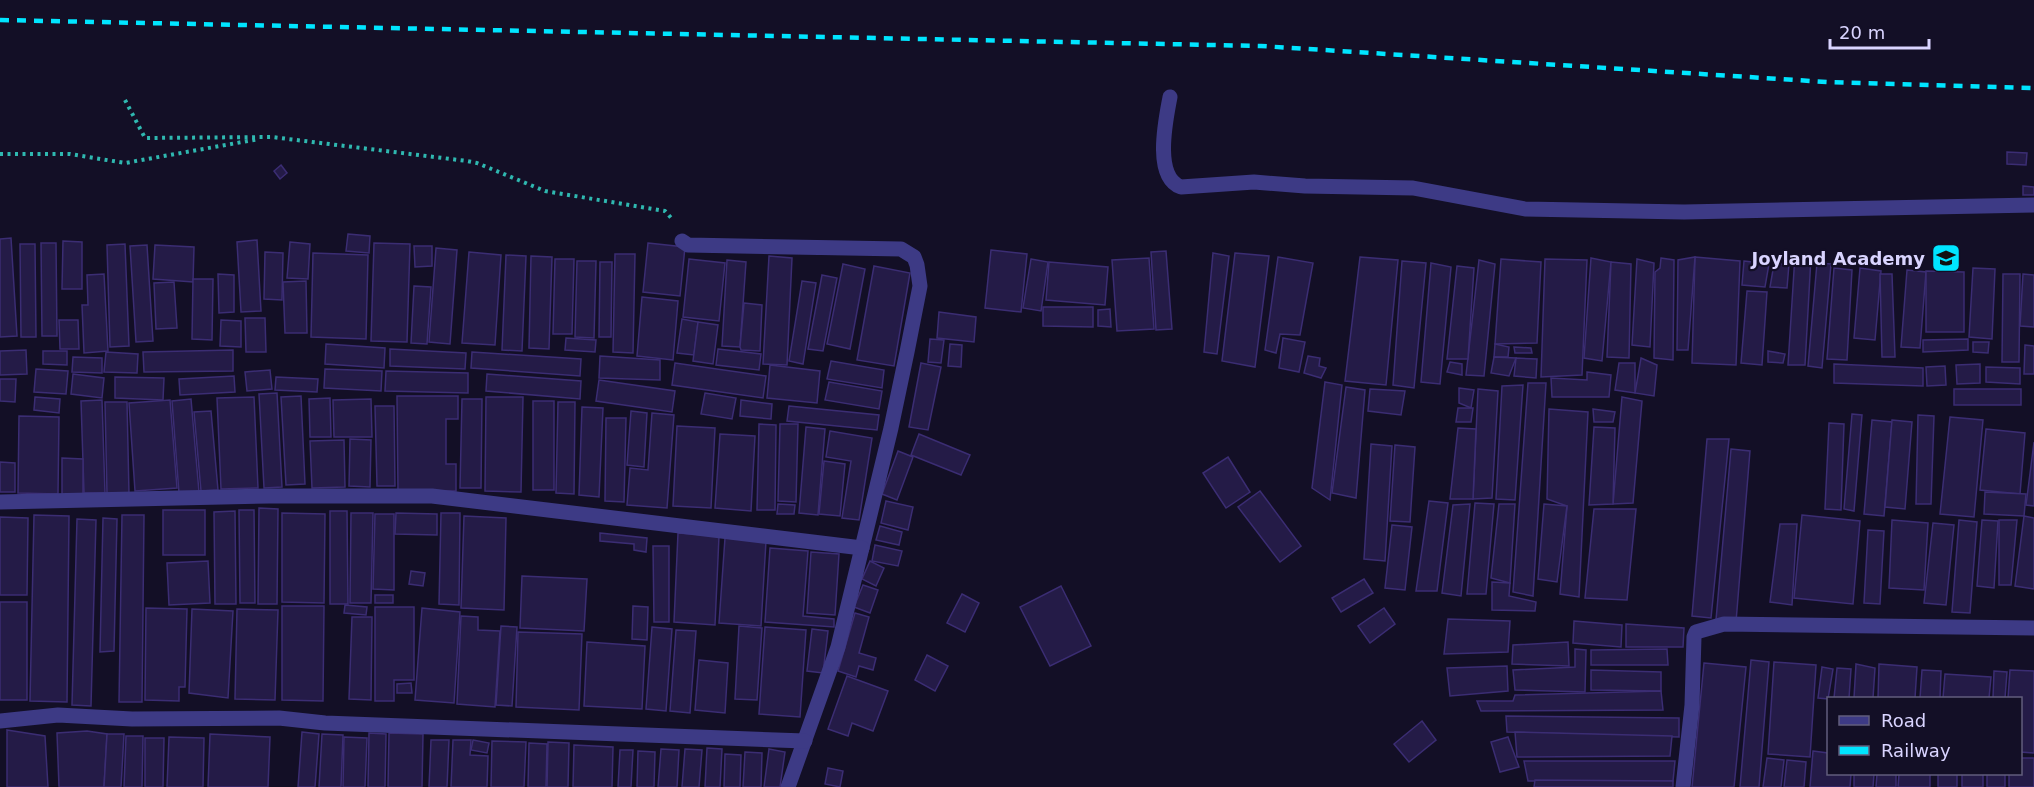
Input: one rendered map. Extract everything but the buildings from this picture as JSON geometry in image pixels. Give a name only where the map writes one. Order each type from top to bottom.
[{"type":"street","points":[[1170,98],[1166,119],[1164,157],[1168,178],[1181,187],[1254,182],[1305,186],[1413,188],[1525,209],[1684,212],[2034,205]]},
{"type":"street","points":[[682,241],[688,244],[901,249],[914,257],[920,286],[891,428],[838,647],[788,787]]},
{"type":"street","points":[[0,502],[269,496],[432,496],[862,548]]},
{"type":"street","points":[[1683,787],[1692,705],[1696,632],[1725,624],[2034,628]]},
{"type":"street","points":[[0,721],[58,715],[132,719],[279,718],[325,723],[805,741]]},
{"type":"path","points":[[125,100],[145,138],[272,137],[477,163],[545,191],[665,211],[673,219],[682,241]]},
{"type":"path","points":[[0,154],[70,154],[125,163],[272,137]]},
{"type":"railway","points":[[0,20],[1261,46],[1827,82],[2034,88]]},
{"type":"place","name":"Joyland Academy","points":[[1946,258]]}]
